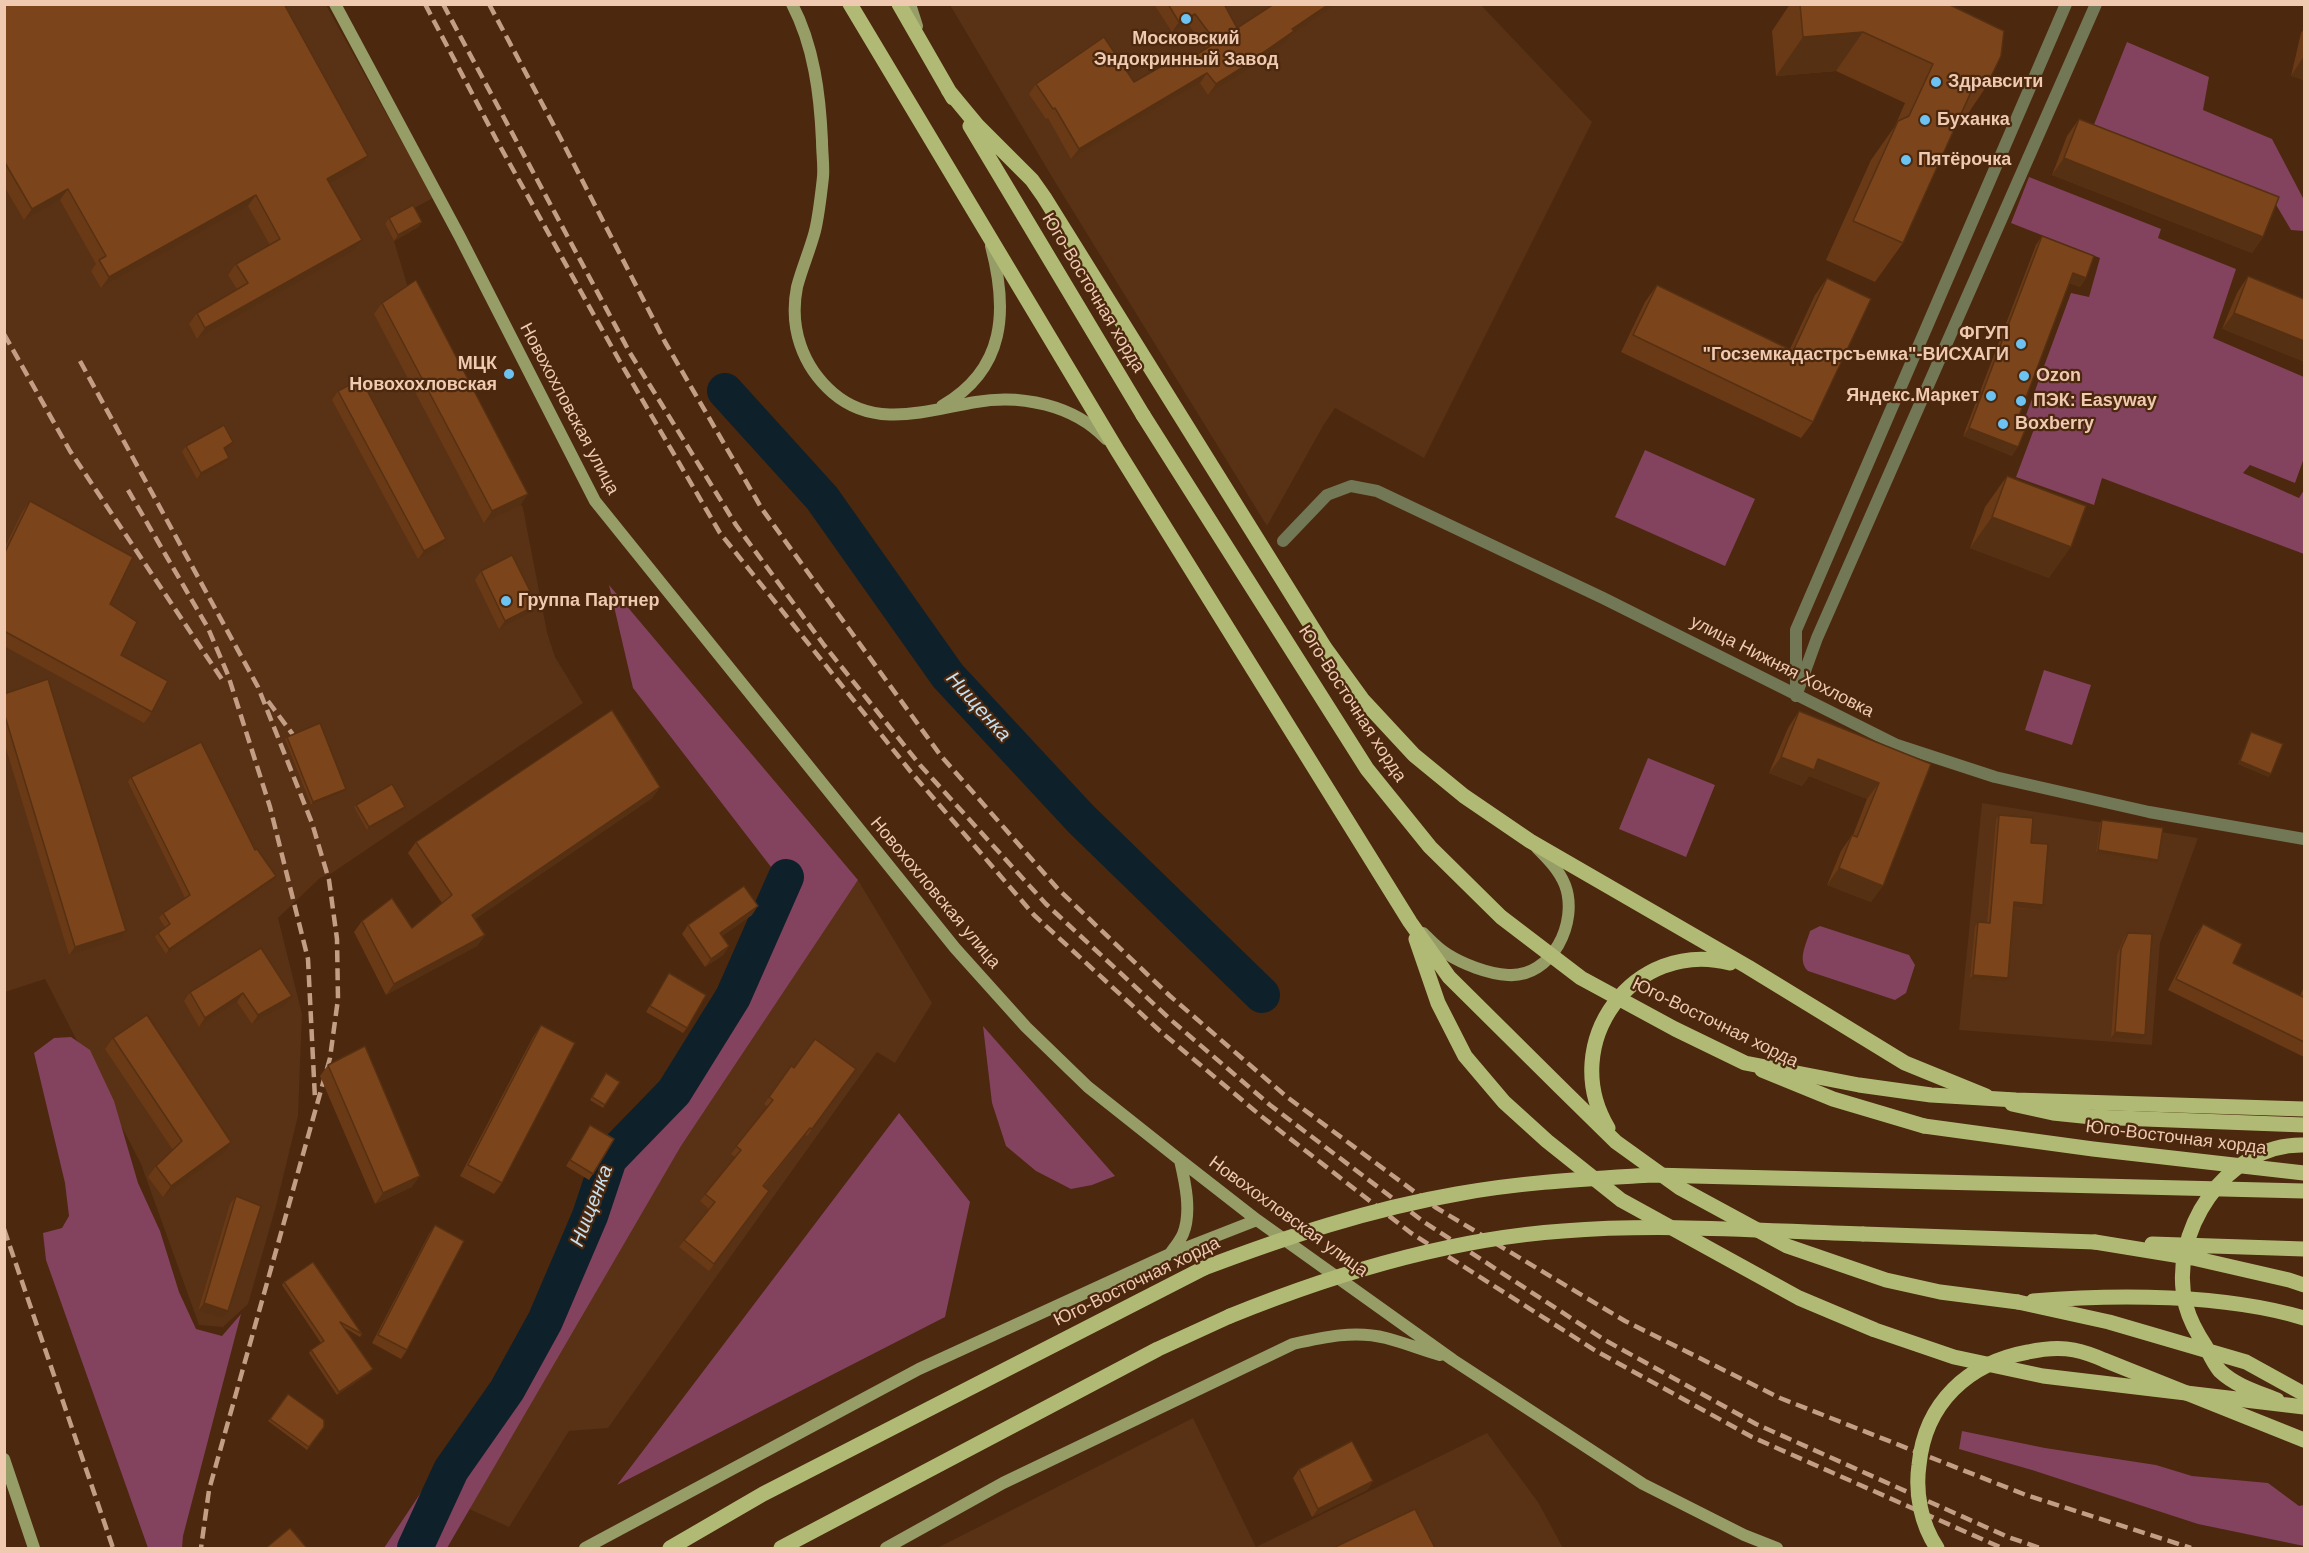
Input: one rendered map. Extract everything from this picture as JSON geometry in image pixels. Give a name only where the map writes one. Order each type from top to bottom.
[{"type":"main road","points":[[850,4],[990,242],[1410,922],[1449,977],[1616,1142],[1680,1188],[1788,1246],[1886,1280],[1940,1292],[2018,1302],[2109,1322],[2246,1362],[2304,1394]]},
{"type":"main road","name":"Юго-Восточная хорда","points":[[899,4],[1143,415],[1367,769],[1430,847],[1501,917],[1581,978],[1675,1029],[1745,1063],[1833,1099],[1924,1126],[2093,1149],[2304,1173]]},
{"type":"main road","points":[[948,90],[977,125],[1032,180],[1044,196],[1325,648],[1362,699],[1414,755],[1464,796],[1530,841],[1748,967],[1905,1063],[1995,1100],[2053,1113],[2092,1117],[2304,1125]]},
{"type":"main road","points":[[1410,922],[1438,1003],[1465,1056],[1504,1102],[1547,1141],[1621,1200],[1799,1298],[1875,1330],[1954,1357],[2020,1371],[2125,1388],[2299,1407]]},
{"type":"main road","points":[[1616,1142],[1600,1115],[1593,1082],[1592,1061],[1600,1029],[1607,1013],[1622,992],[1640,977],[1661,966],[1689,959],[1715,959],[1748,967]]},
{"type":"main road","points":[[1745,1063],[1859,1085],[1930,1095],[2304,1109]]},
{"type":"main road","points":[[2299,1407],[2237,1384],[2219,1370],[2197,1332],[2186,1306],[2183,1259],[2192,1227],[2204,1204],[2224,1178],[2248,1160],[2273,1149],[2304,1145]]},
{"type":"main road","name":"Юго-Восточная хорда","points":[[670,1548],[764,1494],[1204,1268],[1273,1242],[1457,1194],[1554,1182],[1652,1175],[2304,1191]]},
{"type":"main road","points":[[781,1548],[1158,1349],[1230,1316],[1298,1288],[1386,1261],[1472,1242],[1562,1231],[1657,1227],[2304,1249]]},
{"type":"main road","points":[[2095,1242],[2193,1258],[2304,1285]]},
{"type":"main road","points":[[2018,1302],[2090,1296],[2204,1300],[2279,1310],[2304,1318]]},
{"type":"main road","points":[[1937,1548],[1920,1509],[1917,1476],[1921,1444],[1933,1415],[1954,1387],[1978,1369],[2010,1355],[2041,1349],[2073,1349],[2304,1440]]},
{"type":"street","name":"Новохохловская улица","points":[[335,4],[456,230],[595,501],[955,948],[1026,1027],[1088,1087],[1257,1220],[1453,1359],[1643,1484],[1744,1535],[1777,1548]]},
{"type":"street","points":[[792,4],[813,60],[820,108],[824,174],[815,230],[798,285],[795,303],[794,321],[798,339],[812,372],[838,397],[853,406],[888,416],[924,413],[979,401],[1011,400],[1039,403],[1079,416],[1096,428],[1117,450]]},
{"type":"street","points":[[910,4],[925,50]]},
{"type":"street","points":[[1796,696],[1796,630],[2066,4]]},
{"type":"street","points":[[1796,696],[1822,626],[2096,4]]},
{"type":"street","points":[[924,413],[956,398],[982,372],[991,357],[1000,322],[1000,304],[998,273],[990,242]]},
{"type":"street","name":"улица Нижняя Хохловка","points":[[1283,541],[1327,495],[1351,486],[1377,491],[1603,598],[1897,746],[1995,777],[2149,812],[2304,839]]},
{"type":"street","points":[[1410,922],[1446,954],[1494,973],[1521,974],[1538,966],[1552,955],[1563,938],[1568,921],[1568,902],[1565,885],[1556,868],[1530,841]]},
{"type":"street","points":[[1170,1254],[1183,1233],[1187,1208],[1180,1160]]},
{"type":"street","points":[[585,1548],[919,1369],[1170,1254],[1257,1220]]},
{"type":"street","points":[[886,1548],[1003,1483],[1293,1344],[1330,1336],[1358,1334],[1385,1338],[1453,1359]]},
{"type":"street","points":[[4,1459],[34,1548]]},
{"type":"shaded area","points":[[4,5],[326,5],[433,198],[385,224],[394,241],[409,291],[523,508],[547,632],[555,657],[583,703],[332,873],[320,878],[278,918],[302,1014],[298,1116],[276,1206],[248,1304],[223,1327],[199,1325],[141,1164],[45,979],[5,992]]},
{"type":"shaded area","points":[[950,5],[1481,5],[1592,122],[1424,458],[1335,408],[1267,526],[1052,177]]},
{"type":"shaded area","points":[[2127,42],[2209,77],[2203,110],[2272,139],[2304,200],[2304,231],[2291,230],[2275,203],[2093,127]]},
{"type":"shaded area","points":[[2029,177],[2161,229],[2158,238],[2236,269],[2213,338],[2304,377],[2304,458],[2295,483],[2250,465],[2243,473],[2299,498],[2304,490],[2304,554],[2102,478],[2094,505],[2016,477],[2034,429],[2022,426],[2071,293],[2089,297],[2100,258],[2011,223]]},
{"type":"shaded area","points":[[1645,450],[1755,499],[1725,566],[1615,517]]},
{"type":"shaded area","points":[[609,585],[858,880],[681,1146],[447,1548],[384,1548],[505,1366],[721,984],[771,867],[633,688]]},
{"type":"shaded area","points":[[2044,670],[2091,685],[2072,745],[2025,730]]},
{"type":"shaded area","points":[[1648,758],[1715,785],[1686,857],[1619,829]]},
{"type":"shaded area","points":[[1982,803],[2198,838],[2160,943],[2152,1045],[1959,1030]]},
{"type":"shaded area","points":[[858,880],[932,1003],[895,1063],[877,1052],[608,1428],[569,1431],[509,1527],[469,1509],[681,1146]]},
{"type":"shaded area","points":[[1820,926],[1909,955],[1915,965],[1906,993],[1895,1000],[1808,971],[1803,962],[1805,947],[1810,931]]},
{"type":"shaded area","points":[[983,1026],[1115,1176],[1092,1185],[1071,1189],[1036,1171],[1006,1146],[992,1103]]},
{"type":"shaded area","points":[[71,1037],[90,1050],[114,1101],[138,1183],[160,1231],[179,1292],[196,1329],[222,1336],[241,1314],[183,1536],[182,1548],[148,1548],[46,1260],[43,1233],[62,1228],[69,1216],[65,1183],[34,1053],[54,1038]]},
{"type":"shaded area","points":[[899,1113],[970,1202],[945,1317],[617,1485]]},
{"type":"shaded area","points":[[1193,1418],[1256,1547],[1487,1433],[1538,1502],[1563,1548],[937,1548]]},
{"type":"shaded area","points":[[1962,1431],[2045,1448],[2156,1465],[2192,1476],[2268,1483],[2299,1506],[2304,1505],[2304,1546],[2198,1524],[2032,1470],[1959,1449]]},
{"type":"building","points":[[4,4],[284,4],[368,156],[327,179],[362,240],[205,328],[197,313],[248,283],[236,264],[280,239],[256,195],[109,277],[99,260],[106,256],[68,189],[32,209],[4,161]]},
{"type":"building","points":[[1168,4],[1224,4],[1237,28],[1274,4],[1329,4],[1292,29],[1294,31],[1259,57],[1216,84],[1207,73],[1079,149],[1055,108],[1053,109],[1036,84],[1104,37],[1134,82],[1183,54],[1187,61],[1216,42],[1195,14],[1179,22]]},
{"type":"building","points":[[1800,4],[1948,4],[2004,31],[2001,56],[1986,87],[1975,83],[1903,243],[1853,221],[1898,121],[1909,116],[1933,64],[1863,32],[1803,37]]},
{"type":"building","points":[[2079,119],[2279,197],[2263,237],[2064,158]]},
{"type":"building","points":[[413,205],[422,222],[398,235],[389,218]]},
{"type":"building","name":"ФГУП \"Госземкадастрсъемка\"-ВИСХАГИ","points":[[2042,236],[2094,256],[2086,278],[2073,273],[2016,424],[2026,428],[2018,447],[1969,428]]},
{"type":"building","points":[[2248,276],[2304,299],[2304,341],[2234,313]]},
{"type":"building","points":[[1827,278],[1871,299],[1813,422],[1633,335],[1657,285],[1793,351]]},
{"type":"building","points":[[416,280],[528,494],[492,511],[382,303]]},
{"type":"building","points":[[361,379],[446,539],[424,551],[338,391]]},
{"type":"building","points":[[224,425],[233,442],[224,448],[229,458],[201,473],[186,446]]},
{"type":"building","points":[[2007,476],[2086,506],[2071,547],[1992,517]]},
{"type":"building","points":[[30,501],[133,557],[110,604],[137,622],[121,655],[168,681],[152,712],[4,631],[4,554]]},
{"type":"building","points":[[512,555],[537,605],[505,621],[481,571]]},
{"type":"building","points":[[48,679],[126,931],[75,947],[4,713],[4,694]]},
{"type":"building","points":[[612,710],[660,787],[472,915],[485,935],[394,984],[362,921],[392,898],[412,928],[452,895],[416,842]]},
{"type":"building","points":[[1799,711],[1931,764],[1883,886],[1839,868],[1852,835],[1857,837],[1879,783],[1818,759],[1814,770],[1781,757]]},
{"type":"building","points":[[320,723],[346,789],[313,802],[287,737]]},
{"type":"building","points":[[2251,732],[2283,744],[2271,774],[2240,761]]},
{"type":"building","points":[[201,742],[255,850],[257,849],[276,876],[169,949],[158,933],[170,924],[163,913],[190,895],[131,777]]},
{"type":"building","points":[[392,784],[405,807],[369,827],[356,805]]},
{"type":"building","points":[[1999,815],[2033,818],[2031,843],[2048,844],[2043,905],[2014,902],[2008,978],[1973,975],[1978,922],[1990,923]]},
{"type":"building","points":[[2102,820],[2163,828],[2158,860],[2098,850]]},
{"type":"building","points":[[744,886],[758,906],[720,933],[729,946],[711,959],[688,925]]},
{"type":"building","points":[[2203,924],[2242,944],[2233,963],[2303,997],[2304,993],[2304,1042],[2176,979]]},
{"type":"building","points":[[2128,933],[2152,934],[2145,1035],[2115,1032],[2121,949]]},
{"type":"building","points":[[261,948],[292,996],[258,1015],[243,993],[205,1018],[190,992]]},
{"type":"building","points":[[669,973],[706,995],[687,1028],[650,1006]]},
{"type":"building","points":[[147,1015],[231,1142],[171,1186],[156,1166],[182,1141],[113,1038]]},
{"type":"building","points":[[541,1025],[575,1043],[502,1183],[468,1165]]},
{"type":"building","points":[[815,1039],[856,1069],[812,1129],[810,1128],[763,1186],[769,1191],[714,1264],[684,1240],[715,1202],[705,1194],[741,1150],[736,1146],[773,1100],[769,1097],[791,1066],[794,1068]]},
{"type":"building","points":[[365,1046],[420,1176],[383,1193],[328,1065]]},
{"type":"building","points":[[606,1073],[620,1082],[605,1105],[592,1097]]},
{"type":"building","points":[[590,1125],[614,1139],[593,1174],[570,1160]]},
{"type":"building","points":[[236,1196],[261,1206],[228,1311],[204,1303]]},
{"type":"building","points":[[435,1225],[464,1241],[407,1350],[378,1335]]},
{"type":"building","points":[[313,1262],[362,1334],[340,1322],[373,1369],[339,1392],[311,1350],[324,1341],[284,1282]]},
{"type":"building","points":[[288,1394],[324,1420],[324,1427],[309,1447],[270,1419]]},
{"type":"building","points":[[1352,1441],[1373,1481],[1318,1509],[1299,1469]]},
{"type":"building","points":[[1415,1509],[1435,1548],[1333,1548]]},
{"type":"building","points":[[290,1528],[307,1548],[266,1548]]},
{"type":"waterway","name":"Нищенка","points":[[725,391],[822,498],[948,676],[1081,819],[1262,995]]},
{"type":"waterway","name":"Нищенка","points":[[415,1548],[451,1470],[507,1390],[545,1321],[590,1216],[609,1159],[674,1092],[733,997],[786,877]]},
{"type":"railway","points":[[425,4],[496,139],[619,360],[720,533],[911,772],[1034,915],[1160,1031],[1261,1116],[1411,1233],[1596,1351],[1752,1437],[2002,1548]]},
{"type":"railway","points":[[443,4],[630,353],[736,525],[824,645],[920,765],[1046,904],[1171,1020],[1270,1105],[1424,1222],[1603,1339],[1756,1424],[2008,1537],[2040,1548]]},
{"type":"railway","points":[[489,4],[665,342],[762,509],[941,756],[1058,889],[1170,996],[1287,1097],[1435,1207],[1625,1321],[1780,1398],[2026,1495],[2191,1548]]},
{"type":"railway","points":[[4,334],[70,451],[223,681]]},
{"type":"railway","points":[[80,361],[258,687],[312,823],[329,880],[337,939],[338,999],[330,1058],[209,1490],[201,1548]]},
{"type":"railway","points":[[128,490],[208,628],[228,675],[270,807],[308,959],[315,1099]]},
{"type":"railway","points":[[268,701],[302,747]]},
{"type":"railway","points":[[4,1229],[113,1548]]},
{"type":"place","name":"Московский Эндокринный Завод","points":[[1186,19]]},
{"type":"place","name":"Здравсити","points":[[1936,82]]},
{"type":"place","name":"Буханка","points":[[1925,120]]},
{"type":"place","name":"Пятёрочка","points":[[1906,160]]},
{"type":"place","name":"ФГУП \"Госземкадастрсъемка\"-ВИСХАГИ","points":[[2021,344]]},
{"type":"place","name":"МЦК Новохохловская","points":[[509,374]]},
{"type":"place","name":"Ozon","points":[[2024,376]]},
{"type":"place","name":"Яндекс.Маркет","points":[[1991,396]]},
{"type":"place","name":"ПЭК: Easyway","points":[[2021,401]]},
{"type":"place","name":"Boxberry","points":[[2003,424]]},
{"type":"place","name":"Группа Партнер","points":[[506,601]]}]
